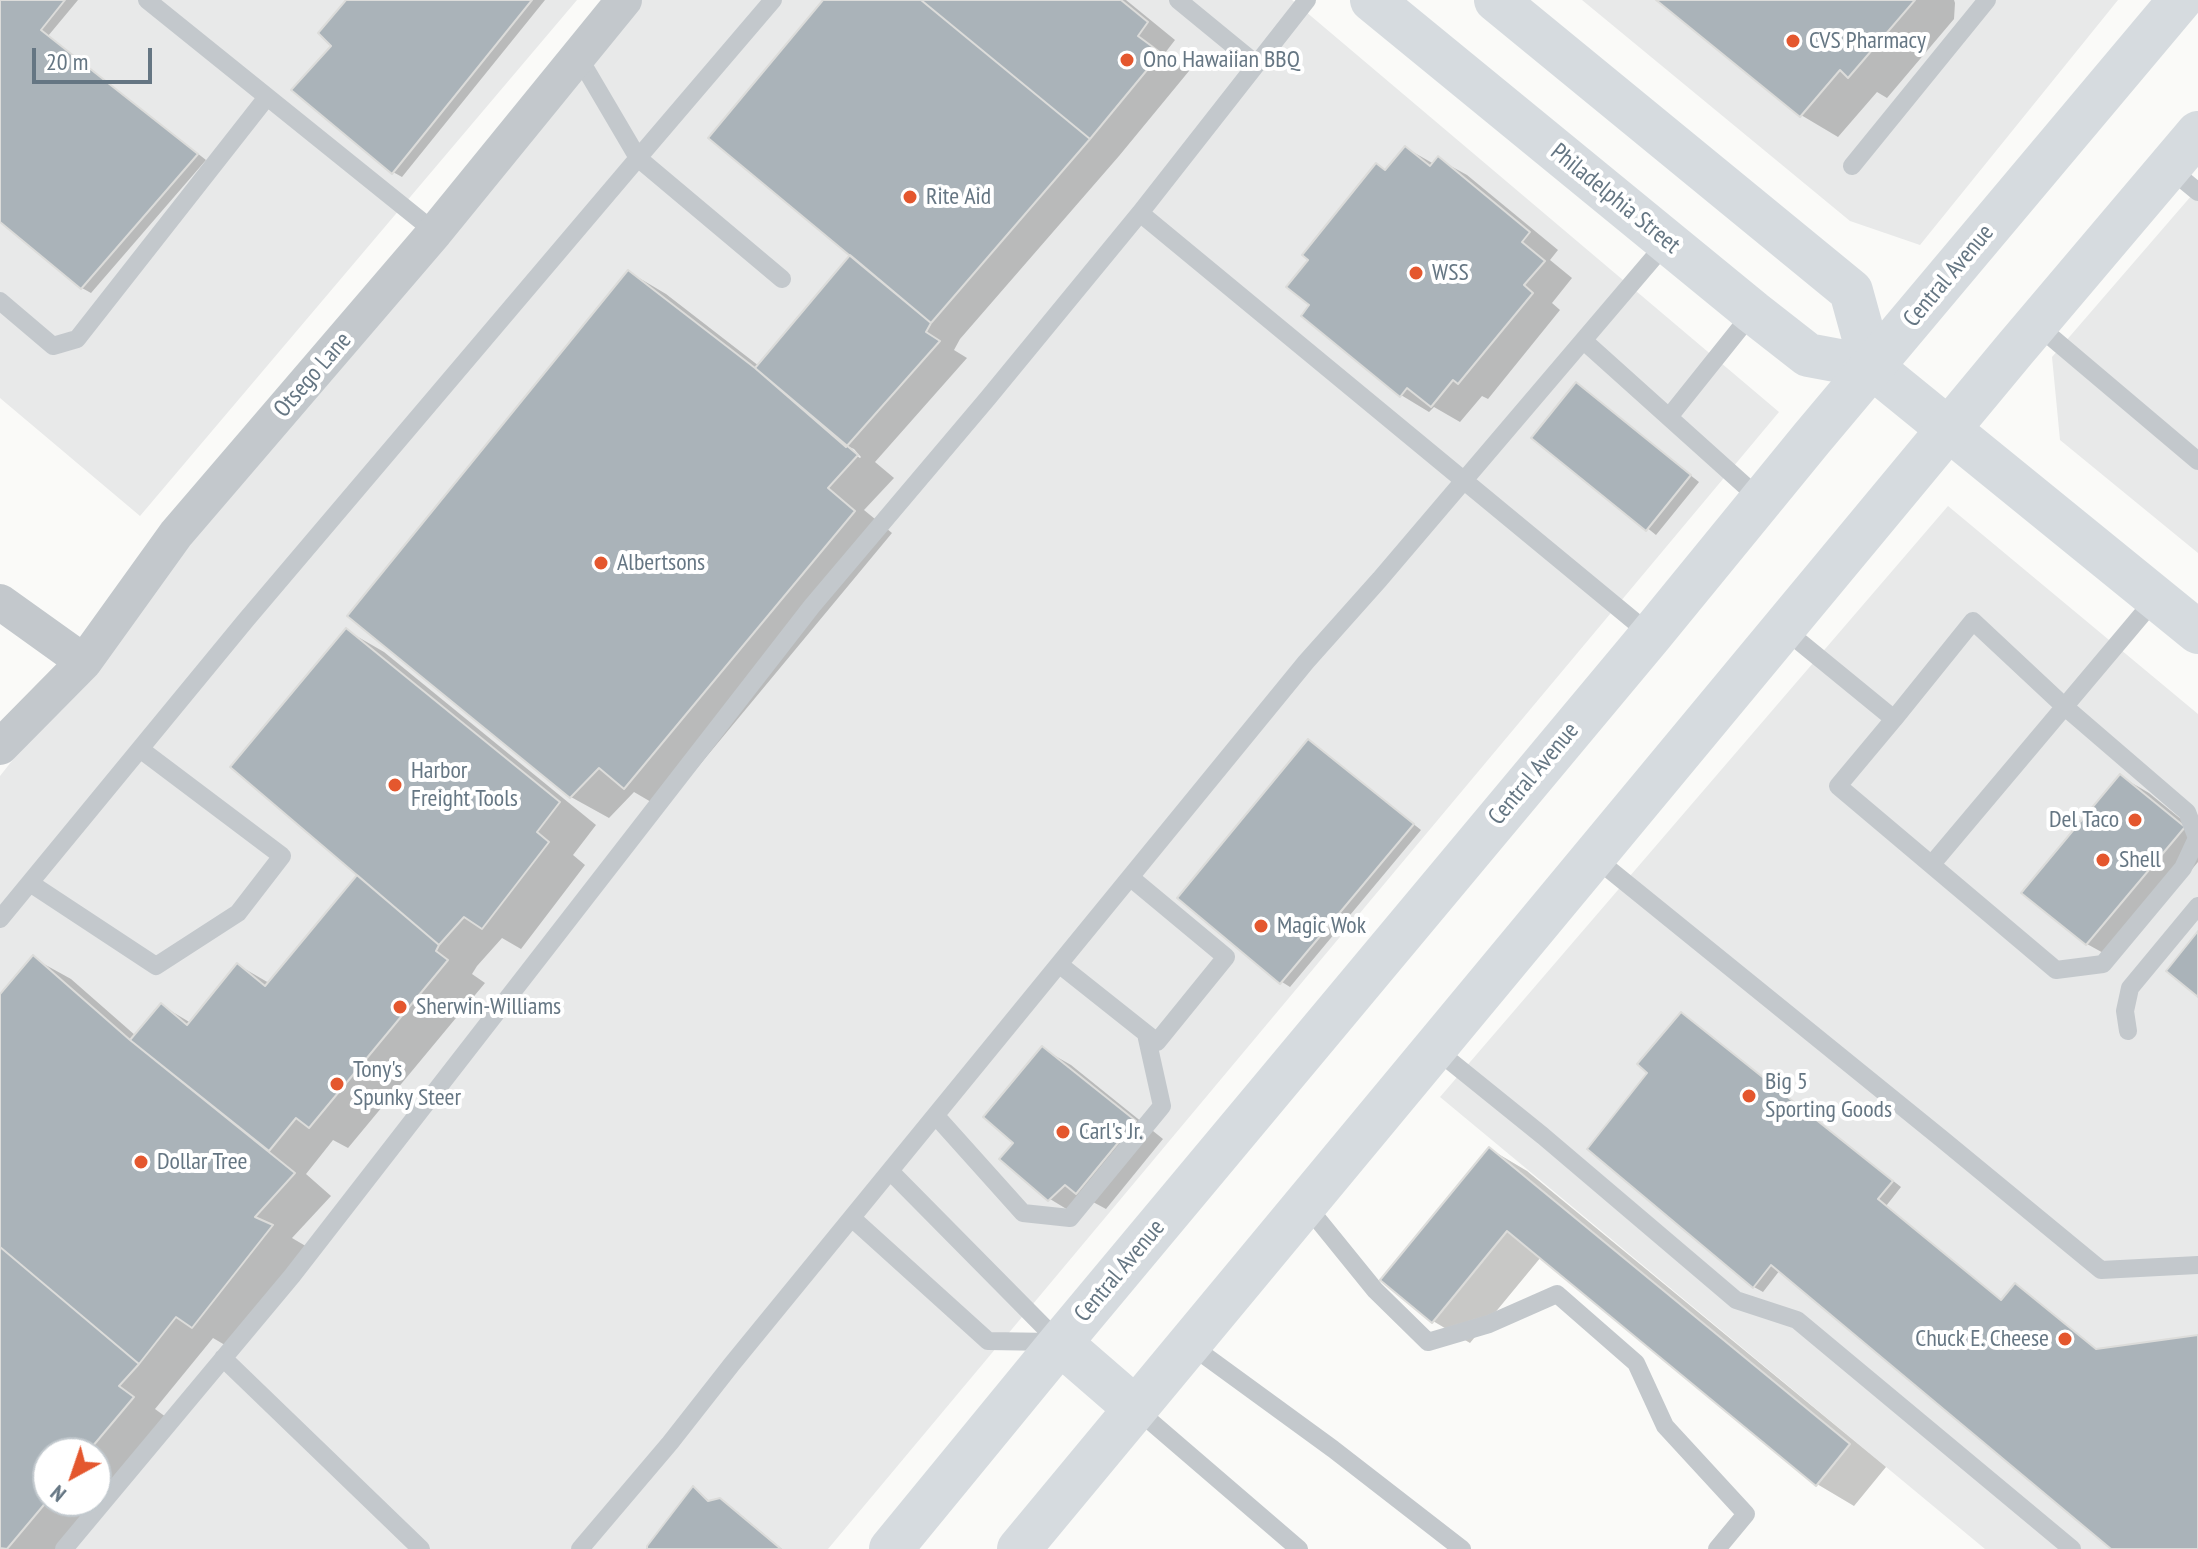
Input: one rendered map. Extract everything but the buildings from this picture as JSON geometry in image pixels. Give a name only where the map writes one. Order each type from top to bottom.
[{"type":"main road","name":"Philadelphia Street","points":[[1372,0],[1808,355],[1872,367],[2198,632]]},
{"type":"main road","points":[[1496,0],[1851,291],[1872,367]]},
{"type":"main road","name":"Central Avenue","points":[[891,1549],[2180,0]]},
{"type":"main road","points":[[1019,1549],[2037,325],[2183,180],[2198,133]]},
{"type":"main road","points":[[1060,1343],[1135,1408]]},
{"type":"street","name":"Otsego Lane","points":[[0,747],[84,662],[176,534],[435,232],[624,0]]},
{"type":"street","points":[[0,602],[84,662]]},
{"type":"lane","points":[[147,0],[435,232]]},
{"type":"lane","points":[[0,919],[257,607],[773,0]]},
{"type":"lane","points":[[1178,0],[1256,64]]},
{"type":"lane","points":[[64,1549],[292,1276],[812,606],[1140,213],[1307,0]]},
{"type":"lane","points":[[1852,166],[1987,0]]},
{"type":"lane","points":[[578,56],[638,158],[782,279]]},
{"type":"lane","points":[[0,301],[53,346],[77,339],[267,97]]},
{"type":"lane","points":[[1140,213],[1651,635]]},
{"type":"lane","points":[[580,1549],[670,1443],[1306,662],[1667,242]]},
{"type":"lane","points":[[1669,417],[1753,312]]},
{"type":"lane","points":[[2037,325],[2198,461]]},
{"type":"lane","points":[[1584,341],[1761,500]]},
{"type":"lane","points":[[1932,864],[2156,598]]},
{"type":"lane","points":[[1973,621],[2065,707],[2187,812],[2197,838],[2183,868],[2103,964],[2056,970],[1838,786],[1973,621]]},
{"type":"lane","points":[[1784,629],[1894,719]]},
{"type":"lane","points":[[30,883],[156,966],[238,913],[282,856],[140,749]]},
{"type":"lane","points":[[1594,857],[2101,1270],[2198,1265]]},
{"type":"lane","points":[[1060,965],[1157,1042],[1226,957],[1131,878]]},
{"type":"lane","points":[[2128,1031],[2125,1011],[2130,988],[2198,906]]},
{"type":"lane","points":[[936,1116],[1023,1213],[1070,1218],[1162,1106],[1146,1034]]},
{"type":"lane","points":[[1434,1048],[1736,1300],[1797,1320],[2072,1549]]},
{"type":"lane","points":[[891,1172],[1060,1343]]},
{"type":"lane","points":[[1305,1204],[1375,1290],[1428,1342],[1489,1324],[1557,1294],[1636,1363],[1665,1426],[1746,1514],[1717,1549]]},
{"type":"lane","points":[[853,1219],[988,1341],[1060,1343]]},
{"type":"lane","points":[[1189,1344],[1333,1449],[1462,1549]]},
{"type":"lane","points":[[223,1358],[421,1549]]},
{"type":"lane","points":[[1135,1408],[1299,1549]]},
{"type":"shaded area","points":[[0,0],[577,0],[140,516],[0,398]]},
{"type":"shaded area","points":[[613,0],[1292,0],[1779,412],[828,1549],[0,1549],[0,776]]},
{"type":"shaded area","points":[[1582,0],[2118,0],[1920,245],[1850,221]]},
{"type":"shaded area","points":[[2198,188],[2198,553],[2060,440],[2052,357]]},
{"type":"shaded area","points":[[1948,506],[2198,714],[2198,1549],[1985,1549],[1440,1097]]},
{"type":"place","name":"CVS Pharmacy","points":[[1793,41]]},
{"type":"place","name":"Ono Hawaiian BBQ","points":[[1127,60]]},
{"type":"place","name":"Rite Aid","points":[[910,197]]},
{"type":"place","name":"WSS","points":[[1416,273]]},
{"type":"place","name":"Albertsons","points":[[601,563]]},
{"type":"place","name":"Harbor Freight Tools","points":[[395,785]]},
{"type":"place","name":"Del Taco","points":[[2135,820]]},
{"type":"place","name":"Shell","points":[[2103,860]]},
{"type":"place","name":"Magic Wok","points":[[1261,926]]},
{"type":"place","name":"Sherwin-Williams","points":[[400,1007]]},
{"type":"place","name":"Tony's Spunky Steer","points":[[337,1084]]},
{"type":"place","name":"Big 5 Sporting Goods","points":[[1749,1096]]},
{"type":"place","name":"Carl's Jr.","points":[[1063,1132]]},
{"type":"place","name":"Dollar Tree","points":[[141,1162]]},
{"type":"place","name":"Chuck E. Cheese","points":[[2065,1339]]}]
